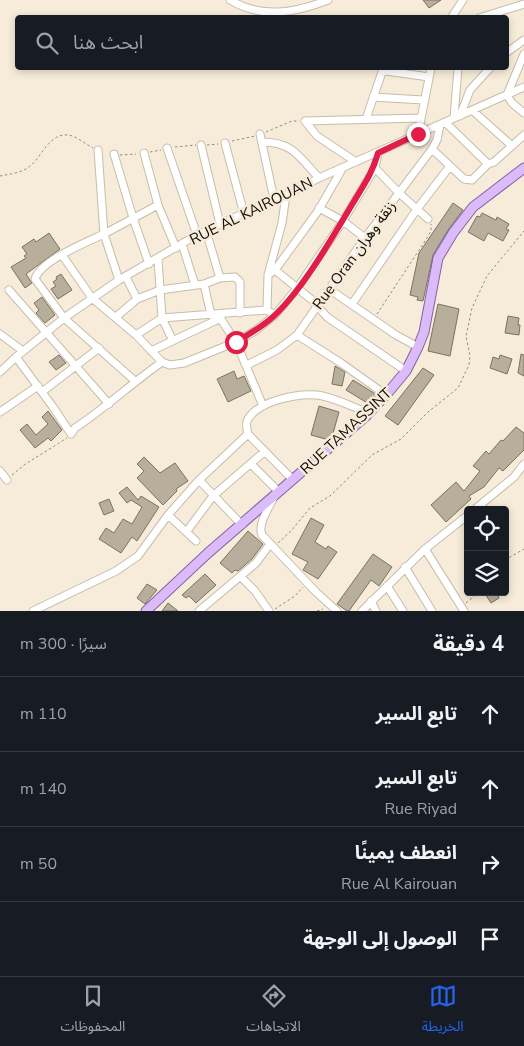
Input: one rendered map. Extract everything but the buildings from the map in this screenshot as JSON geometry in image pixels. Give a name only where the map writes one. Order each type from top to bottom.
[{"type":"main road","name":"RUE TAMASSINT","points":[[146,611],[369,413],[386,395],[406,371],[418,348],[424,332],[438,258],[453,233],[472,207],[524,168]]},
{"type":"street","points":[[230,0],[262,11],[281,13],[309,7],[328,0]]},
{"type":"street","points":[[453,15],[463,0]]},
{"type":"street","points":[[492,15],[524,4]]},
{"type":"street","points":[[509,51],[523,44]]},
{"type":"street","points":[[524,54],[507,95],[512,103],[524,113]]},
{"type":"street","points":[[418,134],[431,70]]},
{"type":"street","points":[[457,117],[458,70]]},
{"type":"street","points":[[457,117],[470,90],[488,70]]},
{"type":"street","points":[[366,120],[382,72],[429,77]]},
{"type":"street","name":"RUE AL KAIROUAN","points":[[0,372],[64,318],[92,298],[122,278],[197,235],[274,198],[286,195],[319,178],[524,87]]},
{"type":"street","points":[[373,97],[424,100]]},
{"type":"street","points":[[473,111],[511,146]]},
{"type":"street","points":[[305,120],[420,118]]},
{"type":"street","points":[[305,120],[317,136],[356,162]]},
{"type":"street","points":[[443,124],[488,164]]},
{"type":"street","name":"Rue Oran زنقة وهران","points":[[247,365],[277,350],[297,335],[365,238],[432,149],[443,124]]},
{"type":"street","points":[[432,149],[468,181],[472,180],[488,164],[494,162],[524,135]]},
{"type":"street","points":[[261,138],[286,145],[319,178]]},
{"type":"street","points":[[261,138],[274,198]]},
{"type":"street","points":[[225,143],[244,214]]},
{"type":"street","points":[[201,146],[220,224]]},
{"type":"street","points":[[167,148],[197,235]]},
{"type":"street","points":[[98,150],[104,234],[122,278],[137,299]]},
{"type":"street","points":[[144,153],[158,205],[179,246],[195,285]]},
{"type":"street","points":[[62,255],[92,298],[136,335],[162,362],[170,365],[184,364],[236,342],[255,331],[275,315],[298,288],[343,221],[374,168],[378,153]]},
{"type":"street","points":[[114,154],[149,264]]},
{"type":"street","points":[[352,304],[417,209],[450,166]]},
{"type":"street","points":[[374,168],[398,193],[428,219]]},
{"type":"street","points":[[268,275],[275,270],[319,208],[342,169]]},
{"type":"street","points":[[267,310],[268,275],[282,223],[286,195]]},
{"type":"street","points":[[135,381],[64,318],[35,279],[39,271],[62,255],[158,205]]},
{"type":"street","points":[[319,208],[343,221],[365,238]]},
{"type":"street","points":[[206,231],[220,278]]},
{"type":"street","points":[[158,259],[162,318],[173,341]]},
{"type":"street","points":[[275,270],[312,300],[327,317],[406,371]]},
{"type":"street","points":[[116,318],[137,299],[160,290],[204,284],[220,278],[236,277],[239,279],[240,313]]},
{"type":"street","points":[[204,284],[217,316],[236,342],[263,406]]},
{"type":"street","points":[[330,289],[418,348]]},
{"type":"street","points":[[9,290],[109,404]]},
{"type":"street","points":[[136,335],[162,318],[217,316],[267,310],[275,315]]},
{"type":"street","points":[[151,351],[217,316]]},
{"type":"street","points":[[0,334],[23,351]]},
{"type":"street","points":[[297,335],[386,395]]},
{"type":"street","points":[[0,412],[76,366],[99,348]]},
{"type":"street","points":[[16,357],[70,434],[135,381],[162,362]]},
{"type":"street","points":[[293,480],[248,434],[246,424],[248,419],[263,406],[291,397],[309,395],[325,397],[369,413]]},
{"type":"street","points":[[33,611],[124,566],[138,556],[168,515],[199,480],[248,434]]},
{"type":"street","points":[[187,531],[213,496],[264,452]]},
{"type":"street","points":[[251,464],[277,494],[260,530],[272,546],[306,582],[337,611]]},
{"type":"street","points":[[479,506],[514,477],[524,464]]},
{"type":"street","points":[[0,471],[7,480]]},
{"type":"street","points":[[199,480],[242,525]]},
{"type":"street","points":[[168,515],[196,541]]},
{"type":"street","points":[[362,611],[405,567],[464,518]]},
{"type":"street","points":[[200,611],[256,563],[272,546]]},
{"type":"street","points":[[425,549],[462,609]]},
{"type":"street","points":[[405,567],[432,611]]},
{"type":"street","points":[[240,576],[255,591],[270,611]]},
{"type":"street","points":[[387,586],[404,611]]},
{"type":"street","points":[[371,601],[376,611]]},
{"type":"path","points":[[114,154],[120,156],[167,148],[201,146],[261,138],[292,121],[305,120]]},
{"type":"path","points":[[0,176],[21,171],[30,166],[51,142],[62,135],[76,138],[98,150]]},
{"type":"path","points":[[374,319],[431,231],[431,224],[428,219]]},
{"type":"path","points":[[272,546],[291,531],[310,508],[330,496],[372,455],[401,438],[428,412],[458,388],[469,365],[470,356],[466,336],[472,308],[487,276],[524,231]]},
{"type":"path","points":[[7,480],[18,470],[67,438],[70,434]]},
{"type":"path","points":[[509,558],[524,549]]},
{"type":"path","points":[[270,611],[296,596],[306,582]]},
{"type":"path","points":[[462,609],[475,596]]},
{"type":"route","points":[[236,342],[255,331],[275,315],[298,288],[343,221],[374,168],[378,153],[418,134]]}]
